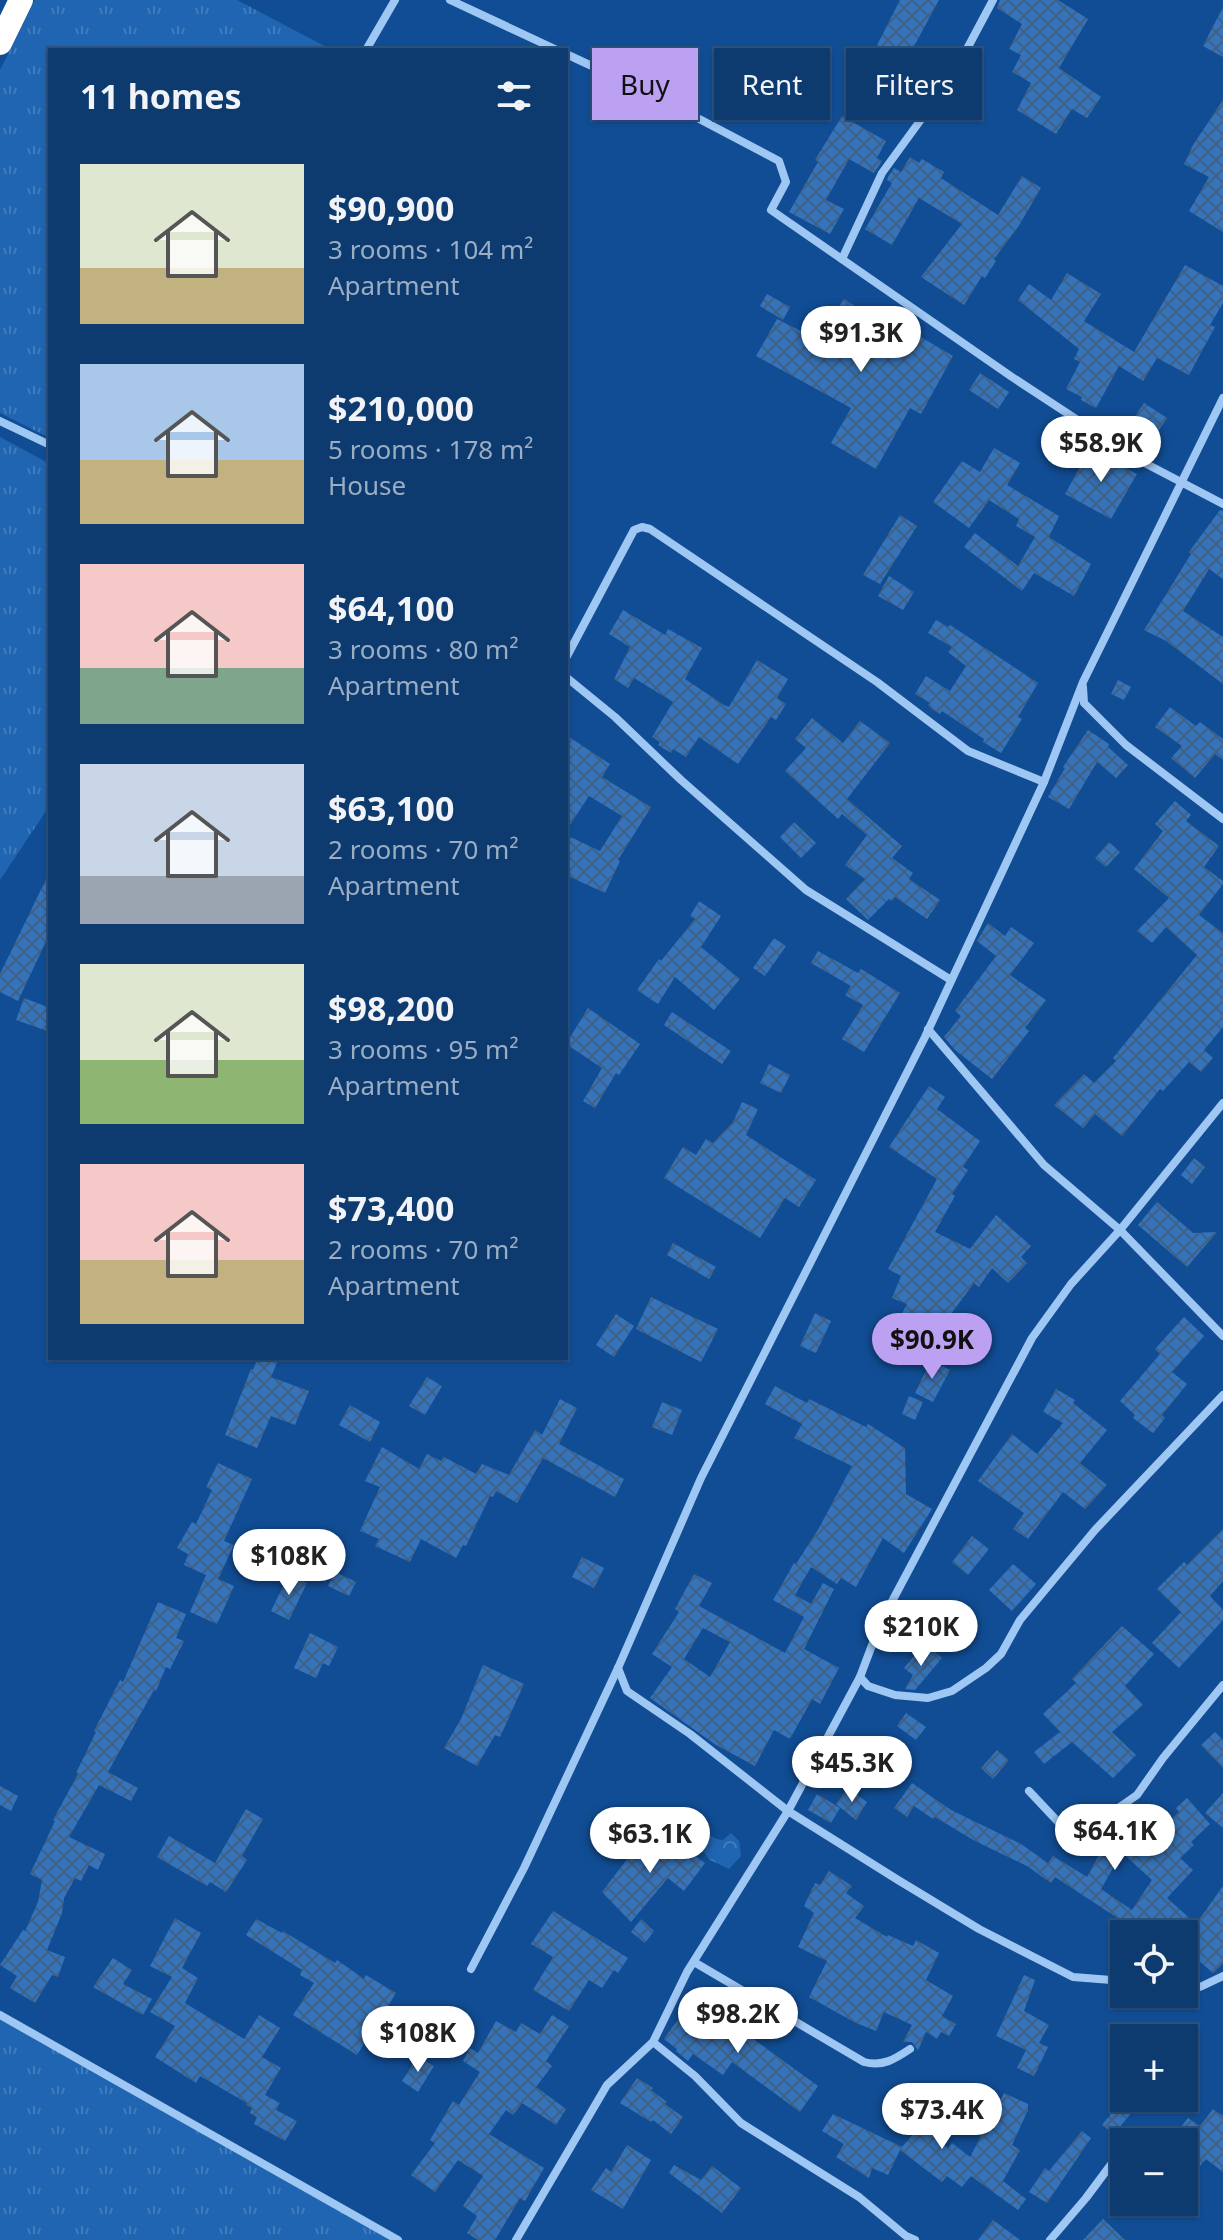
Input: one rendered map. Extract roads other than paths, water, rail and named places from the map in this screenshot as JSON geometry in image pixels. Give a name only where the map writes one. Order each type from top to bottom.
[{"type":"highway","points":[[0,43],[21,0]]},
{"type":"street","points":[[367,48],[395,0]]},
{"type":"street","points":[[450,0],[553,48]]},
{"type":"street","points":[[842,259],[882,173],[952,77],[993,0]]},
{"type":"street","points":[[568,55],[648,92],[779,161],[786,182],[771,210],[792,227],[1137,459],[1223,504]]},
{"type":"street","points":[[471,1969],[524,1868],[618,1668],[701,1478],[928,1029],[1044,782],[1083,682],[1223,398]]},
{"type":"street","points":[[0,421],[48,444]]},
{"type":"street","points":[[568,654],[634,530],[642,527],[650,529],[877,682],[968,751],[1044,782]]},
{"type":"street","points":[[568,679],[615,717],[692,790],[806,890],[951,980]]},
{"type":"street","points":[[1083,682],[1084,703],[1117,736],[1223,819]]},
{"type":"street","points":[[928,1029],[1044,1165],[1120,1230],[1223,1336]]},
{"type":"street","points":[[516,2240],[607,2085],[653,2042],[694,1962],[788,1811],[860,1677],[880,1624],[1032,1338],[1071,1284],[1120,1230],[1223,1103]]},
{"type":"street","points":[[860,1677],[868,1686],[895,1695],[928,1698],[952,1691],[986,1668],[1001,1654],[1020,1620],[1095,1530],[1223,1395]]},
{"type":"street","points":[[618,1668],[627,1691],[690,1734],[788,1811],[979,1929],[1073,1977],[1110,1980]]},
{"type":"street","points":[[1029,1791],[1061,1825],[1077,1829],[1091,1827],[1137,1795],[1223,1685]]},
{"type":"street","points":[[694,1962],[864,2062],[880,2064],[894,2060],[910,2049]]},
{"type":"street","points":[[1198,1987],[1223,1976]]},
{"type":"street","points":[[0,2015],[398,2240]]},
{"type":"street","points":[[653,2042],[695,2076],[741,2123],[836,2182],[915,2240]]},
{"type":"street","points":[[1050,2240],[1110,2166]]}]
